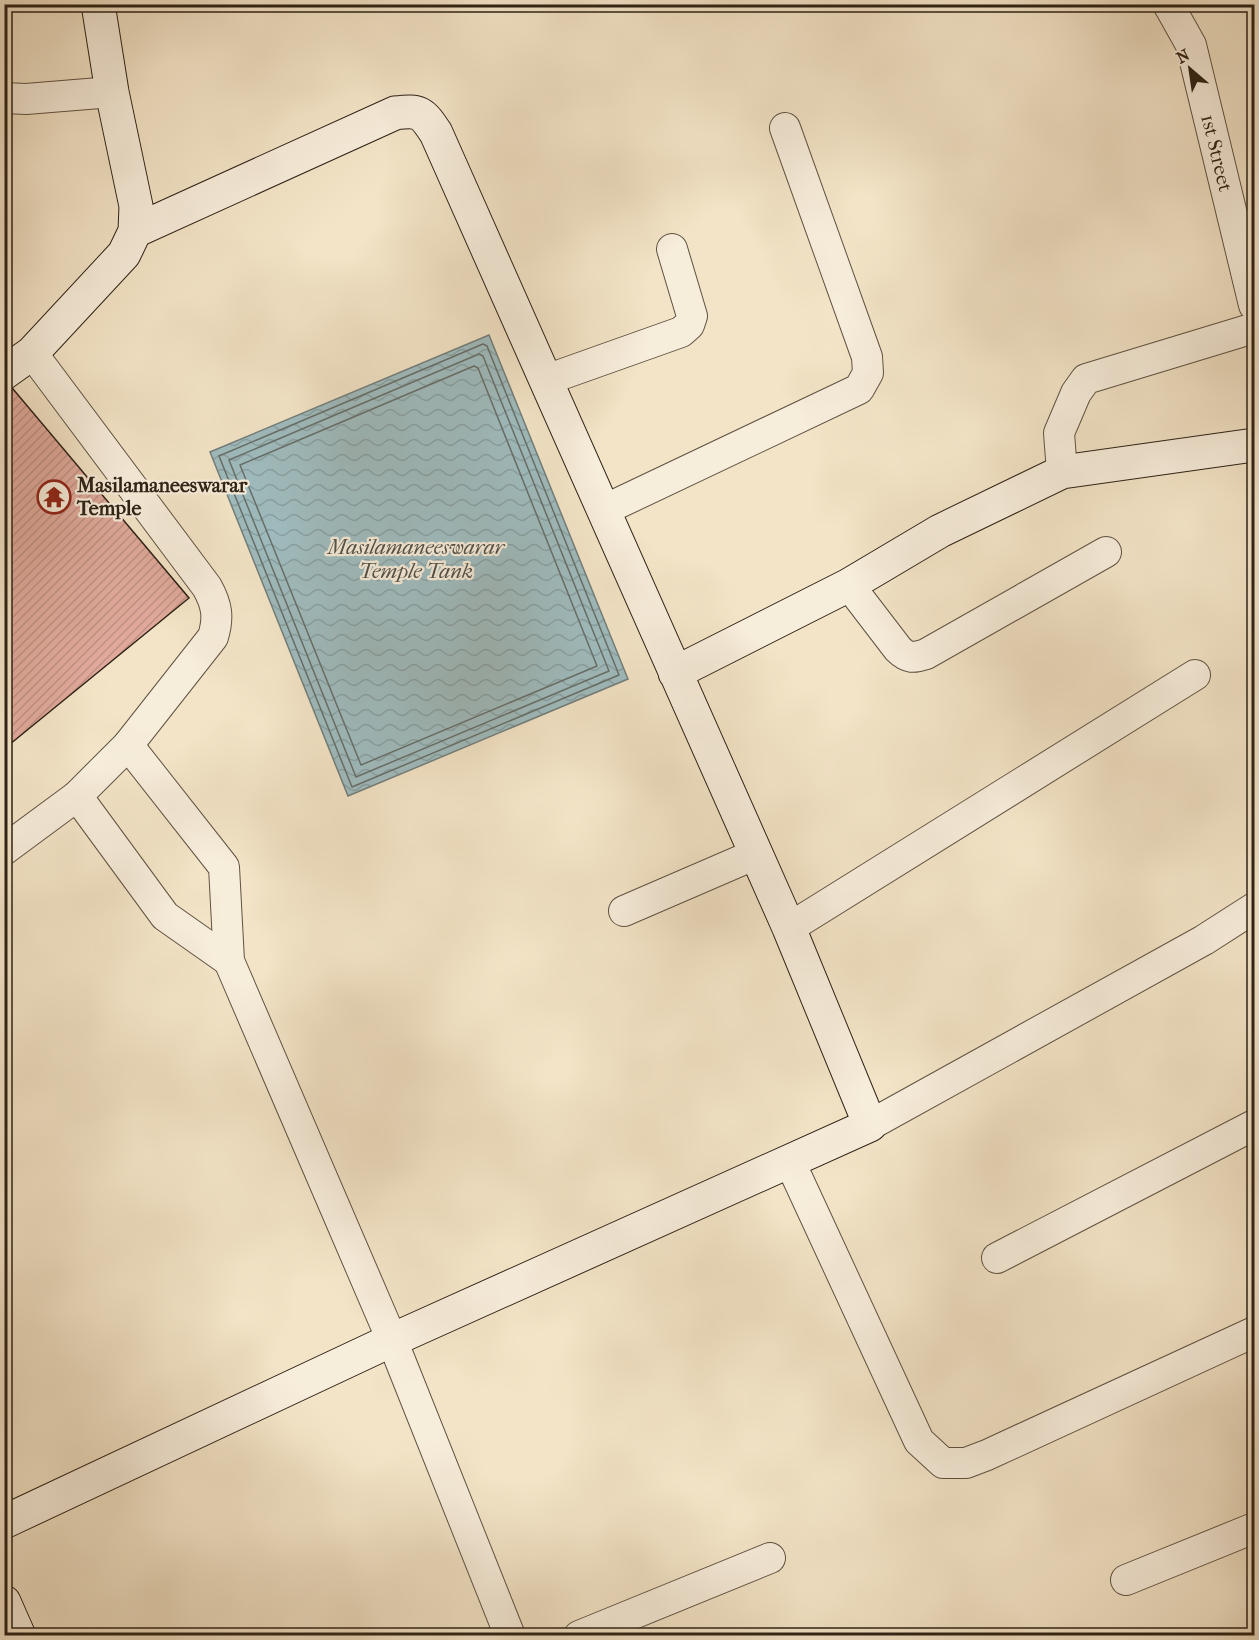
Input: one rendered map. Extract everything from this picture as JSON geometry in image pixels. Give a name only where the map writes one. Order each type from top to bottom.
[{"type":"street","points":[[4,373],[32,353],[124,254],[135,231],[136,207],[112,92],[98,4]]},
{"type":"street","name":"1st Street","points":[[1168,4],[1191,45],[1254,305]]},
{"type":"street","points":[[4,98],[26,99],[112,92]]},
{"type":"street","points":[[135,231],[395,113],[414,111],[425,116],[436,133],[789,928],[870,1125]]},
{"type":"street","points":[[604,510],[859,389],[868,373],[867,357],[786,128]]},
{"type":"street","points":[[546,380],[681,332],[689,325],[692,316],[672,249]]},
{"type":"street","points":[[1062,472],[1059,433],[1076,393],[1086,379],[1254,328]]},
{"type":"street","points":[[4,850],[77,796],[128,745],[213,637],[217,624],[217,610],[207,587],[32,353]]},
{"type":"street","points":[[675,673],[849,585],[940,531],[1062,472],[1254,445]]},
{"type":"street","points":[[849,585],[898,649],[905,656],[912,658],[926,654],[1106,552]]},
{"type":"street","points":[[789,928],[1195,675]]},
{"type":"street","points":[[128,745],[224,867],[229,961],[392,1340],[510,1635]]},
{"type":"street","points":[[77,796],[165,916],[229,961]]},
{"type":"street","points":[[624,911],[756,854]]},
{"type":"street","points":[[4,1522],[392,1340],[870,1125],[1204,940],[1254,908]]},
{"type":"street","points":[[996,1258],[1254,1125]]},
{"type":"street","points":[[790,1162],[920,1441],[943,1463],[966,1463],[987,1455],[1254,1332]]},
{"type":"street","points":[[1126,1580],[1254,1528]]},
{"type":"street","points":[[579,1635],[770,1558]]},
{"type":"street","points":[[4,1602],[19,1635]]},
{"type":"water","name":"Masilamaneeswarar Temple Tank","points":[[489,335],[628,679],[348,796],[210,452]]},
{"type":"building","name":"Masilamaneeswarar Temple","points":[[13,389],[189,598],[4,749],[4,396]]},
{"type":"place","name":"Masilamaneeswarar Temple","points":[[54,497]]}]
